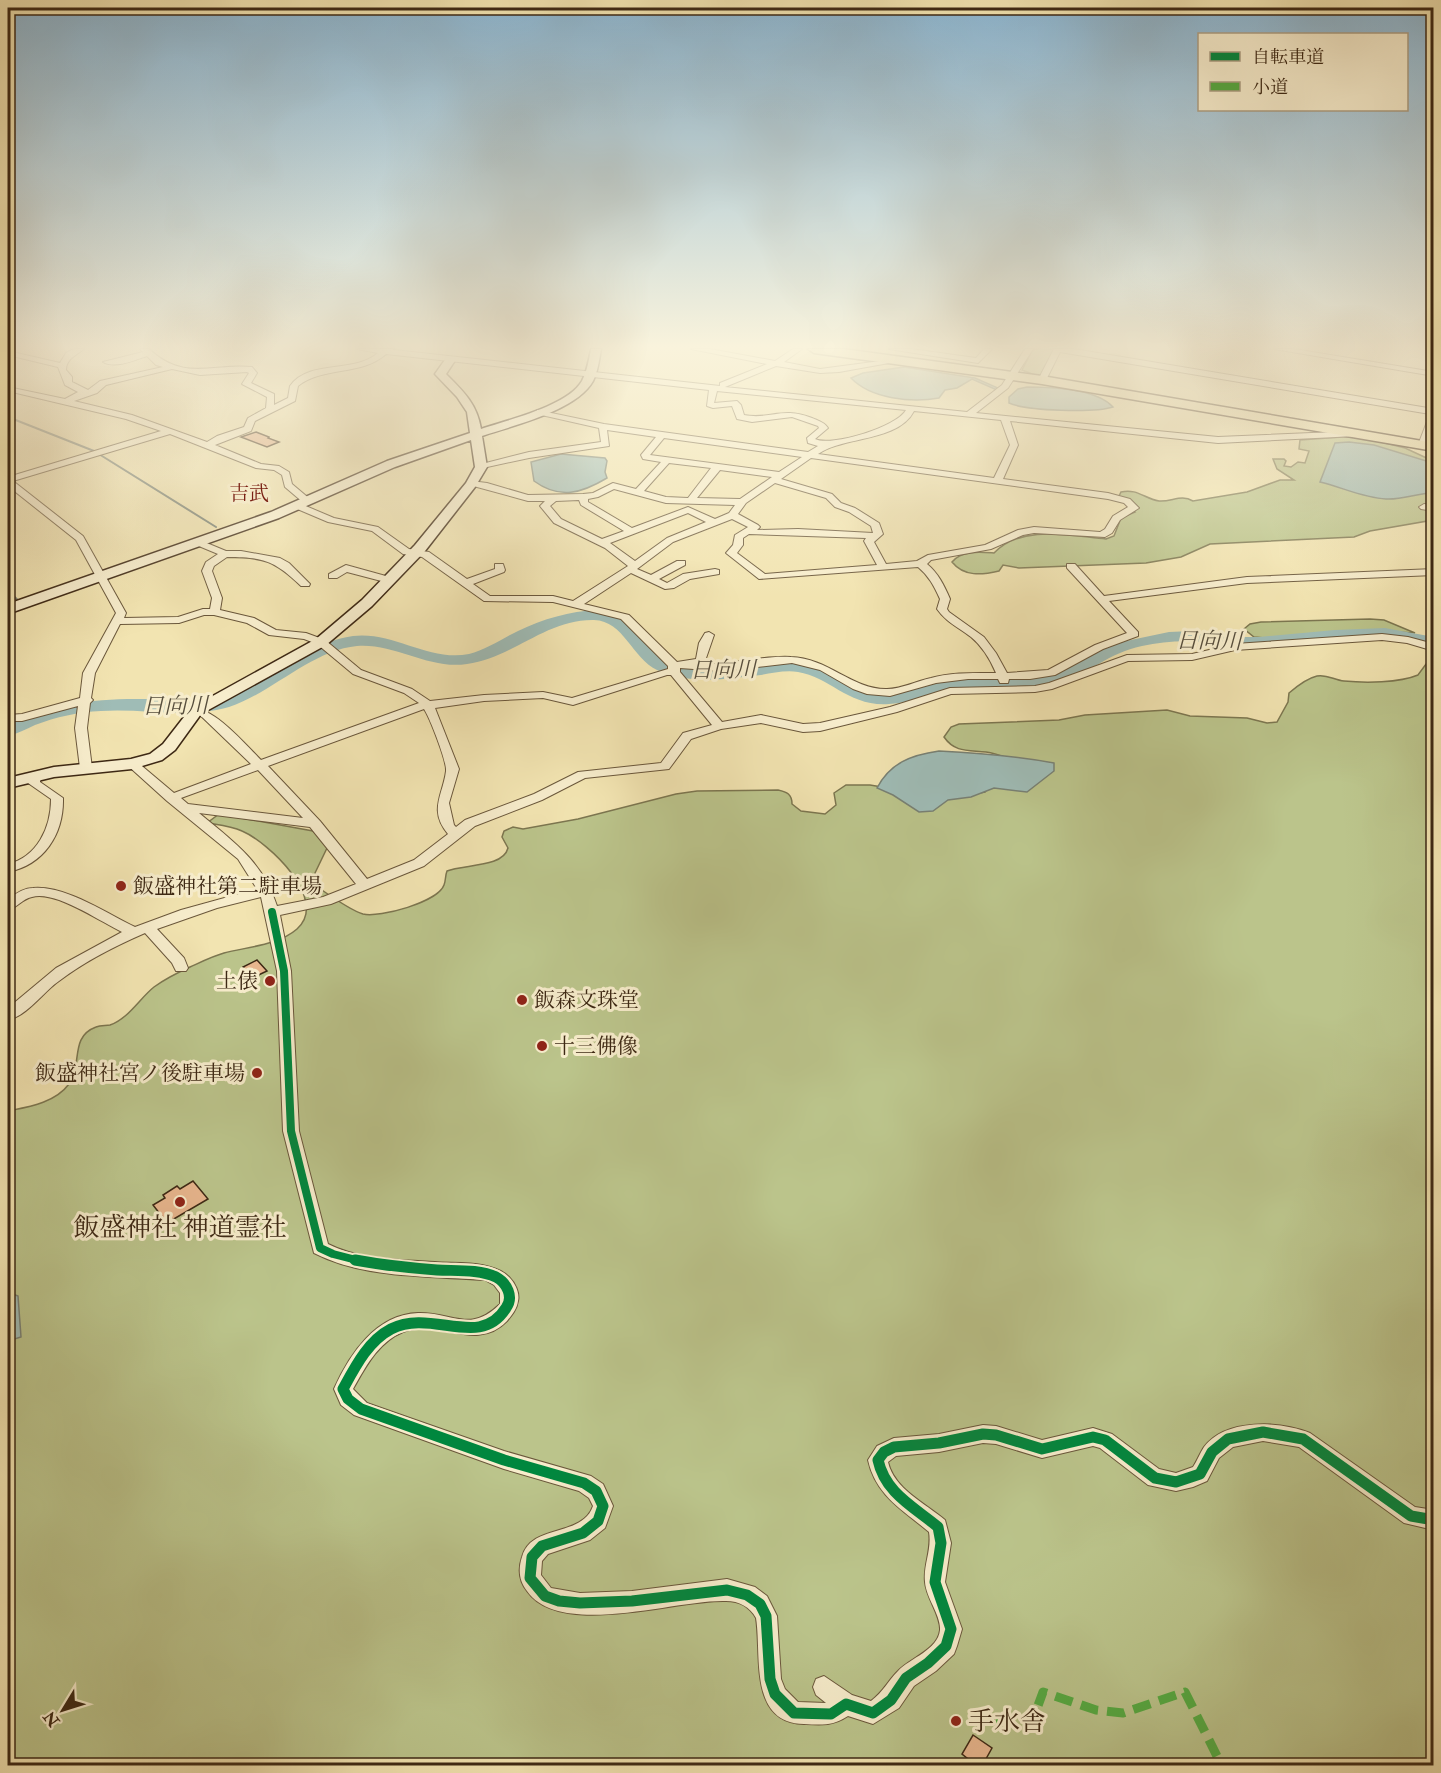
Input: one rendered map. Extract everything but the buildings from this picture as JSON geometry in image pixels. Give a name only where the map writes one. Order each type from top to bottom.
[{"type":"main road","points":[[1349,432],[1428,446]]},
{"type":"street","points":[[8,481],[168,432],[208,445],[259,466],[276,468],[286,474],[288,485],[303,504],[331,520],[365,525],[375,529],[407,552],[425,554],[488,600],[553,599],[577,603],[625,617],[674,669],[719,726]]},
{"type":"street","points":[[208,445],[239,432]]},
{"type":"street","points":[[8,609],[303,504],[391,464],[483,432]]},
{"type":"street","points":[[481,466],[529,455],[606,444],[602,432]]},
{"type":"street","points":[[638,432],[1121,499],[1134,508],[1116,518],[1109,531],[1102,535],[1034,530],[1021,532],[988,547],[928,558],[920,564],[762,577],[731,553],[738,545],[738,537],[755,527],[732,514]]},
{"type":"street","points":[[819,432],[811,438],[812,441],[824,445]]},
{"type":"street","points":[[577,603],[670,540],[732,514],[742,502],[824,445],[877,432]]},
{"type":"street","points":[[997,481],[1014,445],[1009,432]]},
{"type":"street","points":[[1141,432],[1218,440],[1356,433]]},
{"type":"street","points":[[8,783],[86,768],[132,764],[156,757],[169,747],[197,710],[326,647],[342,626],[415,553],[471,484],[481,466],[477,434]]},
{"type":"street","points":[[662,435],[645,455],[777,478],[829,496],[838,505],[852,510],[876,525],[878,534],[869,541],[883,567]]},
{"type":"street","points":[[639,492],[668,460]]},
{"type":"street","points":[[690,501],[717,467]]},
{"type":"street","points":[[8,481],[80,538],[121,613],[89,673],[81,728],[86,768]]},
{"type":"street","points":[[471,484],[487,486],[528,498],[583,497],[595,495],[613,486],[666,500],[742,502]]},
{"type":"street","points":[[583,497],[584,502],[631,531]]},
{"type":"street","points":[[554,498],[545,506],[549,515],[618,551],[633,567],[652,579],[670,586],[687,576],[715,572]]},
{"type":"street","points":[[600,543],[688,510],[714,522]]},
{"type":"street","points":[[751,530],[753,533],[795,530],[811,534],[875,536]]},
{"type":"street","points":[[197,542],[225,554],[241,554],[276,560],[285,565],[305,584]]},
{"type":"street","points":[[215,612],[217,598],[207,571],[210,564],[225,554]]},
{"type":"street","points":[[652,579],[681,563]]},
{"type":"street","points":[[920,564],[928,569],[938,582],[945,599],[942,609],[946,616],[980,639],[1003,675],[1006,688]]},
{"type":"street","points":[[465,583],[500,570],[499,566]]},
{"type":"street","points":[[687,666],[722,668],[792,660],[824,668],[864,689],[890,693],[935,680],[1051,673],[1100,647],[1134,634],[1071,566]]},
{"type":"street","points":[[333,576],[346,568],[389,580]]},
{"type":"street","points":[[1102,599],[1247,580],[1434,572]]},
{"type":"street","points":[[116,621],[179,620],[203,612],[215,612],[250,620],[273,633],[306,636],[326,647],[357,672],[408,691],[422,699],[432,711],[453,769],[443,803],[448,826],[453,833]]},
{"type":"street","points":[[171,798],[426,705],[484,698],[543,695],[573,702],[698,663],[703,658],[709,635]]},
{"type":"street","points":[[272,912],[326,901],[419,863],[453,833],[470,823],[538,797],[582,775],[665,766],[687,736],[719,726],[761,720],[803,728],[820,727],[864,719],[950,691],[1035,689],[1052,686],[1127,658],[1192,657],[1235,647],[1382,637],[1408,640],[1434,648]]},
{"type":"street","points":[[8,718],[86,704]]},
{"type":"street","points":[[197,710],[206,714],[262,766],[315,824],[363,884]]},
{"type":"street","points":[[132,764],[243,856],[258,873],[266,891],[284,972],[291,1131],[320,1248],[327,1254],[360,1262],[485,1273],[502,1279],[510,1292],[508,1305],[498,1317],[479,1328],[464,1329],[422,1321],[407,1322],[388,1330],[353,1372],[343,1389],[348,1399],[361,1409],[504,1460],[584,1483],[597,1491],[603,1506],[598,1521],[583,1533],[542,1546],[532,1557],[530,1578],[544,1595],[565,1604],[593,1604],[727,1590],[745,1592],[765,1613],[770,1627],[770,1676],[775,1696],[794,1713],[831,1714],[846,1704]]},
{"type":"street","points":[[8,868],[28,863],[40,851],[58,810],[57,798],[34,783],[34,777]]},
{"type":"street","points":[[182,807],[315,824]]},
{"type":"street","points":[[8,1015],[58,974],[133,932],[189,912],[266,891]]},
{"type":"street","points":[[8,906],[31,892],[46,894],[79,905],[133,932]]},
{"type":"street","points":[[147,927],[179,962],[181,968]]},
{"type":"street","points":[[824,1687],[846,1704],[873,1713],[891,1700],[906,1678],[928,1663],[946,1646],[951,1629],[935,1582],[941,1543],[938,1527],[896,1496],[879,1471],[878,1460],[884,1452],[894,1447],[939,1443],[982,1434],[996,1435],[1042,1449],[1093,1437],[1105,1440],[1155,1478],[1176,1482],[1200,1474],[1212,1452],[1228,1439],[1263,1432],[1284,1434],[1303,1439],[1411,1516],[1434,1520]]},
{"type":"green space","points":[[1357,436],[1405,448],[1433,461],[1423,493],[1433,492],[1433,520],[1370,531],[1354,537],[1210,544],[1181,557],[1146,563],[1019,568],[1003,565],[999,571],[974,574],[962,570],[952,562],[961,555],[977,552],[994,553],[1005,544],[1032,535],[1062,534],[1106,539],[1114,536],[1121,518],[1135,512],[1119,496],[1121,492],[1132,491],[1159,501],[1184,498],[1193,501],[1247,492],[1280,480],[1294,480],[1277,469],[1273,459],[1284,459],[1286,461],[1284,466],[1291,467],[1298,462],[1305,463],[1309,451],[1299,449],[1300,440]]},
{"type":"green space","points":[[1384,620],[1415,633],[1377,631],[1265,638],[1254,637],[1244,629],[1250,624],[1261,622]]},
{"type":"green space","points":[[1433,661],[1433,1765],[8,1766],[8,1111],[41,1103],[56,1096],[73,1077],[82,1037],[98,1026],[110,1025],[122,1018],[163,981],[216,956],[281,939],[297,929],[305,917],[306,903],[301,888],[292,873],[280,859],[253,837],[234,828],[207,823],[219,814],[313,831],[328,846],[315,873],[319,888],[358,912],[371,915],[382,914],[420,903],[431,897],[444,885],[447,871],[499,859],[508,848],[502,837],[504,831],[513,827],[523,829],[578,819],[676,794],[697,791],[778,790],[788,794],[792,804],[801,811],[825,814],[836,805],[834,793],[846,785],[870,785],[948,798],[985,792],[1010,759],[992,753],[963,750],[953,746],[944,737],[951,727],[959,724],[1059,720],[1085,715],[1167,710],[1190,716],[1247,718],[1267,723],[1277,722],[1288,702],[1289,693],[1314,677],[1324,676],[1352,682],[1392,681],[1418,675],[1426,664]]},
{"type":"water","points":[[1335,443],[1374,445],[1433,463],[1433,493],[1386,499],[1320,482]]},
{"type":"water","points":[[561,454],[605,458],[607,478],[580,491],[571,492],[553,491],[534,481],[531,462]]},
{"type":"water","points":[[939,751],[997,755],[1054,763],[1054,771],[1027,792],[994,788],[971,797],[948,800],[933,811],[919,812],[893,795],[877,788],[882,779],[895,766],[919,755]]},
{"type":"water","points":[[8,1292],[18,1296],[21,1337],[8,1341]]},
{"type":"waterway","points":[[45,432],[94,451],[216,527]]},
{"type":"waterway","points":[[8,591],[17,600]]},
{"type":"waterway","name":"日向川","points":[[8,731],[46,715],[82,707],[120,704],[204,706],[228,701],[243,695],[307,658],[338,644],[369,641],[441,659],[470,659],[488,653],[544,626],[586,615],[609,617],[618,622],[656,663],[666,668],[698,674],[715,674],[797,666],[818,673],[858,694],[880,699],[898,698],[952,685],[1043,681],[1071,672],[1098,655],[1113,649],[1146,640],[1169,637],[1192,636],[1234,642],[1259,642],[1385,633],[1434,642]]},
{"type":"marked path","points":[[996,1723],[1032,1722],[1043,1692],[1096,1710],[1123,1713],[1185,1692],[1222,1766]]},
{"type":"cycle path","points":[[272,912],[284,971],[291,1131],[320,1248],[351,1260],[424,1269],[485,1273],[500,1280],[509,1293],[506,1309],[486,1325],[466,1328],[418,1321],[391,1329],[369,1347],[343,1389],[348,1399],[361,1409],[504,1460],[584,1483],[596,1491],[603,1506],[598,1521],[583,1533],[542,1546],[532,1557],[530,1578],[545,1596],[559,1601],[605,1603],[727,1590],[747,1595],[760,1604],[766,1616],[769,1630],[770,1679],[775,1694],[783,1704],[794,1713],[831,1714],[846,1704],[873,1713],[891,1700],[906,1678],[928,1663],[946,1646],[951,1629],[935,1582],[941,1543],[938,1527],[900,1498],[885,1481],[880,1471],[878,1460],[884,1452],[894,1447],[939,1443],[983,1434],[996,1435],[1042,1449],[1093,1437],[1105,1440],[1155,1478],[1176,1482],[1200,1474],[1212,1452],[1228,1439],[1263,1432],[1303,1439],[1411,1516],[1434,1520]]},
{"type":"place","name":"飯盛神社第二駐車場","points":[[121,886]]},
{"type":"place","name":"土俵","points":[[270,981]]},
{"type":"place","name":"飯森文珠堂","points":[[522,1000]]},
{"type":"place","name":"十三佛像","points":[[542,1046]]},
{"type":"place","name":"飯盛神社宮ノ後駐車場","points":[[257,1073]]},
{"type":"place","name":"飯盛神社 神道霊社","points":[[180,1202]]},
{"type":"place","name":"手水舎","points":[[956,1721]]},
{"type":"district","name":"吉武","points":[[249,493]]}]
